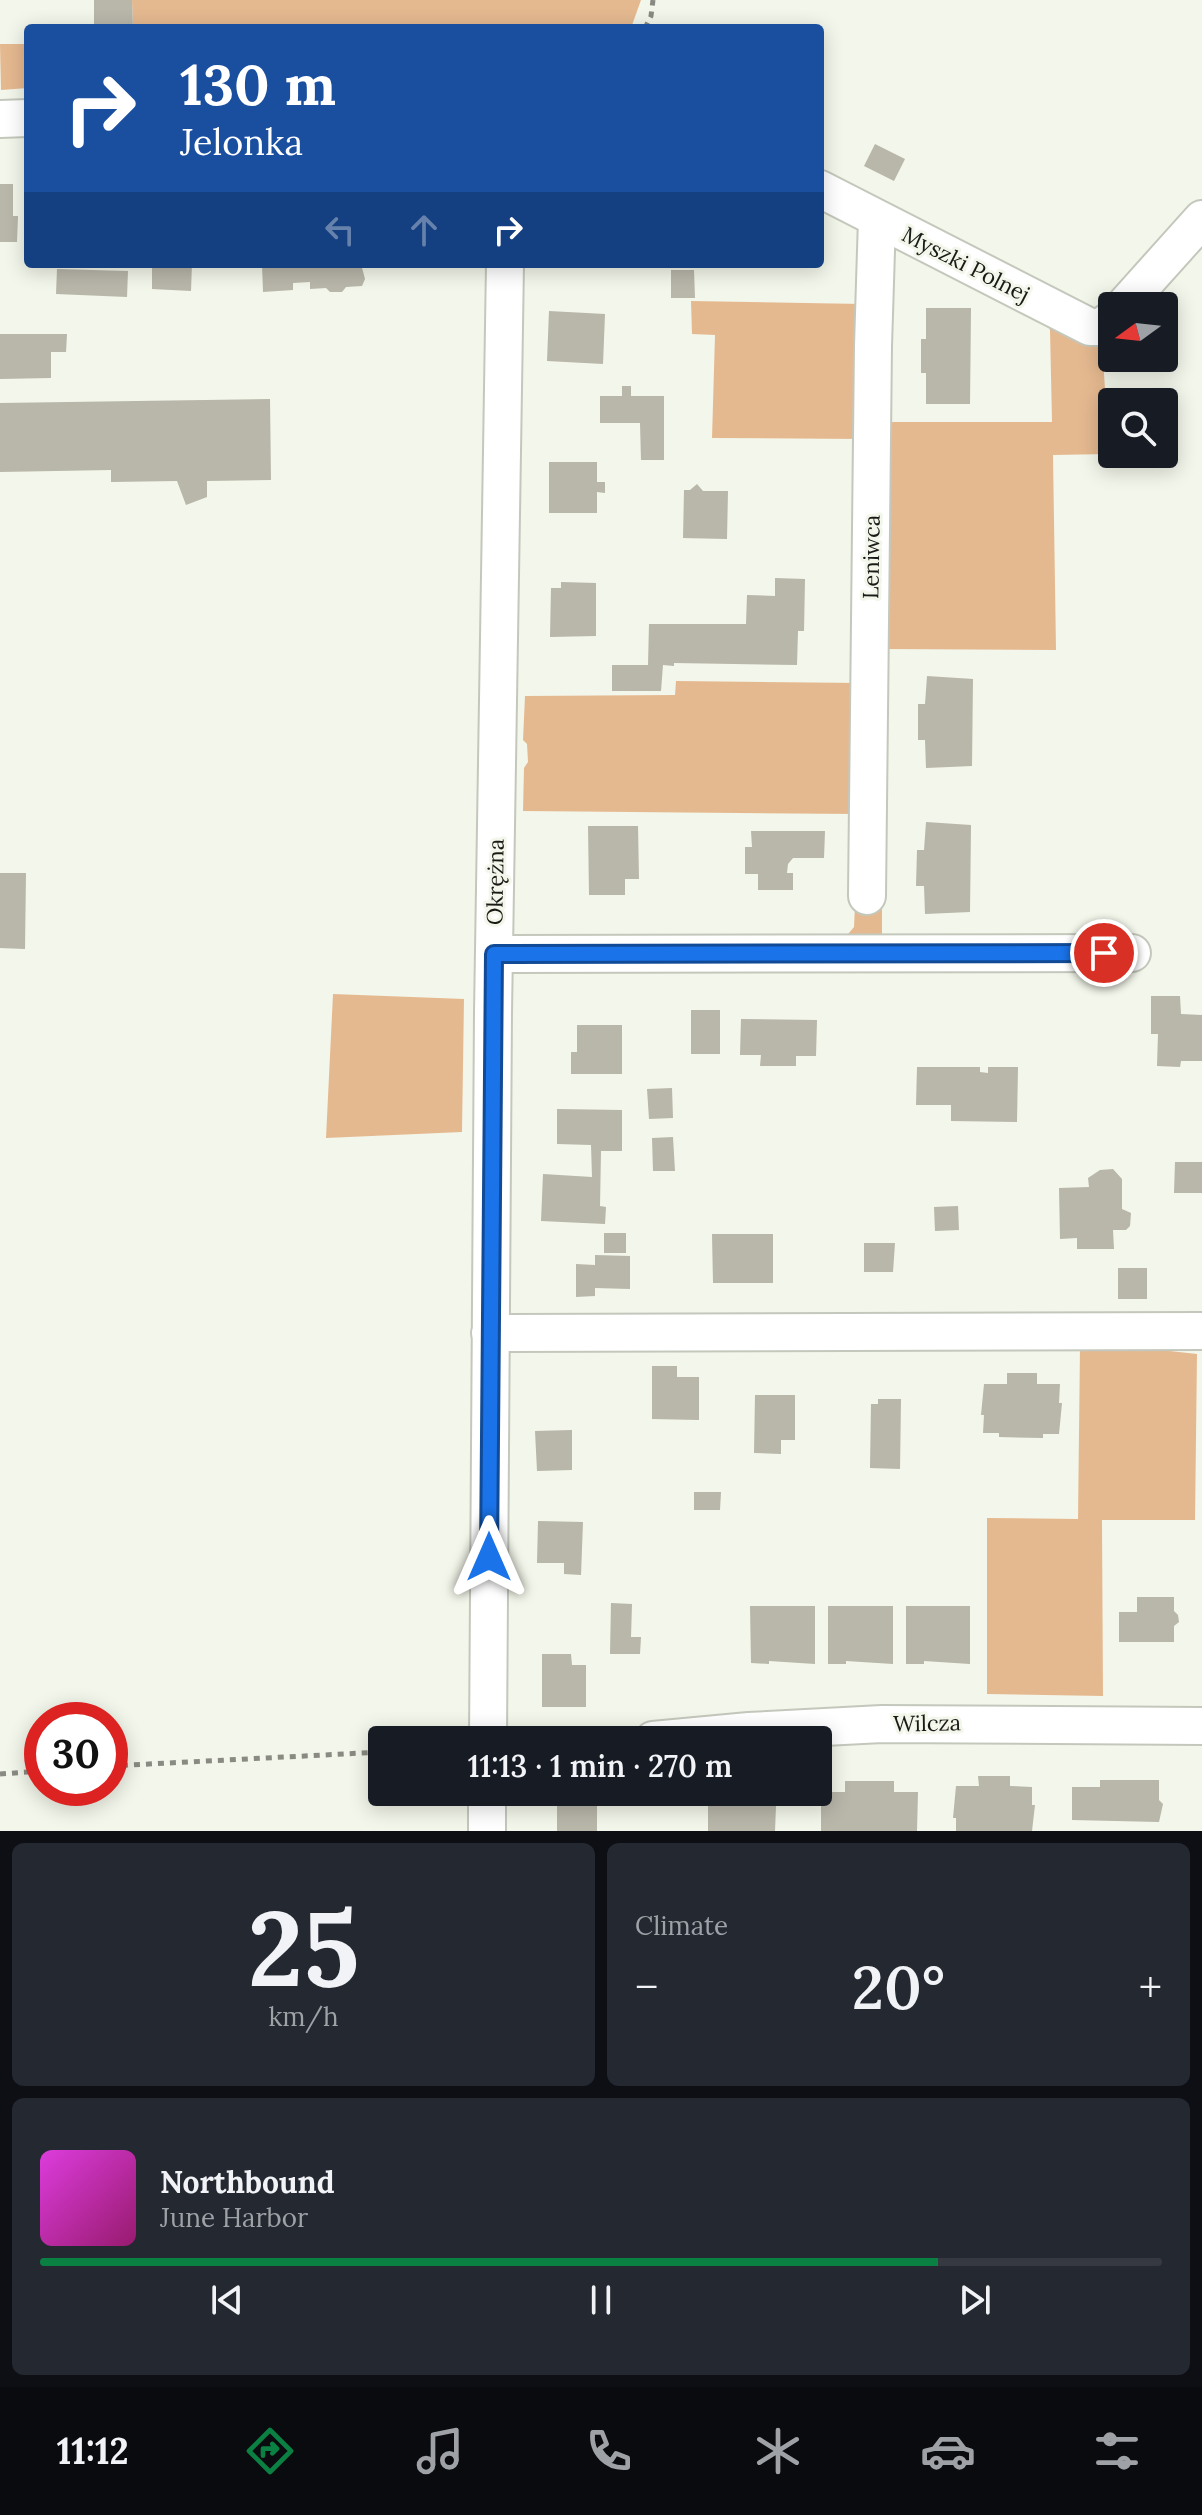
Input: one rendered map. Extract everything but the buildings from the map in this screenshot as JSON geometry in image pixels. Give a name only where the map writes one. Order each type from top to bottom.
[{"type":"street","points":[[0,119],[24,118]]},
{"type":"street","name":"Myszki Polnej","points":[[824,191],[1090,327],[1098,327]]},
{"type":"street","name":"Leniwca","points":[[867,896],[877,219]]},
{"type":"street","points":[[1137,292],[1202,219]]},
{"type":"street","name":"Okrężna","points":[[488,1726],[494,954],[505,268]]},
{"type":"street","points":[[494,954],[1132,953]]},
{"type":"street","points":[[490,1333],[1202,1331]]},
{"type":"street","name":"Wilcza","points":[[832,1727],[882,1724],[1202,1726]]},
{"type":"street","points":[[487,1806],[487,1831]]},
{"type":"path","points":[[647,24],[653,0]]},
{"type":"path","points":[[128,1765],[368,1753]]},
{"type":"path","points":[[0,1774],[24,1772]]},
{"type":"shaded area","points":[[132,0],[641,0],[632,24],[133,24]]},
{"type":"shaded area","points":[[0,44],[24,44],[24,88],[1,90]]},
{"type":"shaded area","points":[[691,301],[863,304],[862,439],[712,438],[715,335],[692,334]]},
{"type":"shaded area","points":[[1040,311],[1098,339],[1098,372],[1104,372],[1105,388],[1098,388],[1098,454],[1053,455],[1056,650],[885,649],[888,422],[1052,422],[1050,330]]},
{"type":"shaded area","points":[[676,681],[860,683],[857,814],[523,811],[524,768],[528,762],[527,744],[523,740],[525,696],[675,695]]},
{"type":"shaded area","points":[[882,904],[882,940],[843,940],[854,927],[855,905]]},
{"type":"shaded area","points":[[333,994],[464,999],[462,1132],[326,1138]]},
{"type":"shaded area","points":[[1115,1345],[1197,1354],[1195,1520],[1102,1520],[1103,1696],[987,1694],[987,1518],[1078,1519],[1080,1346]]},
{"type":"route","points":[[489,1557],[494,954],[1104,953]]}]
